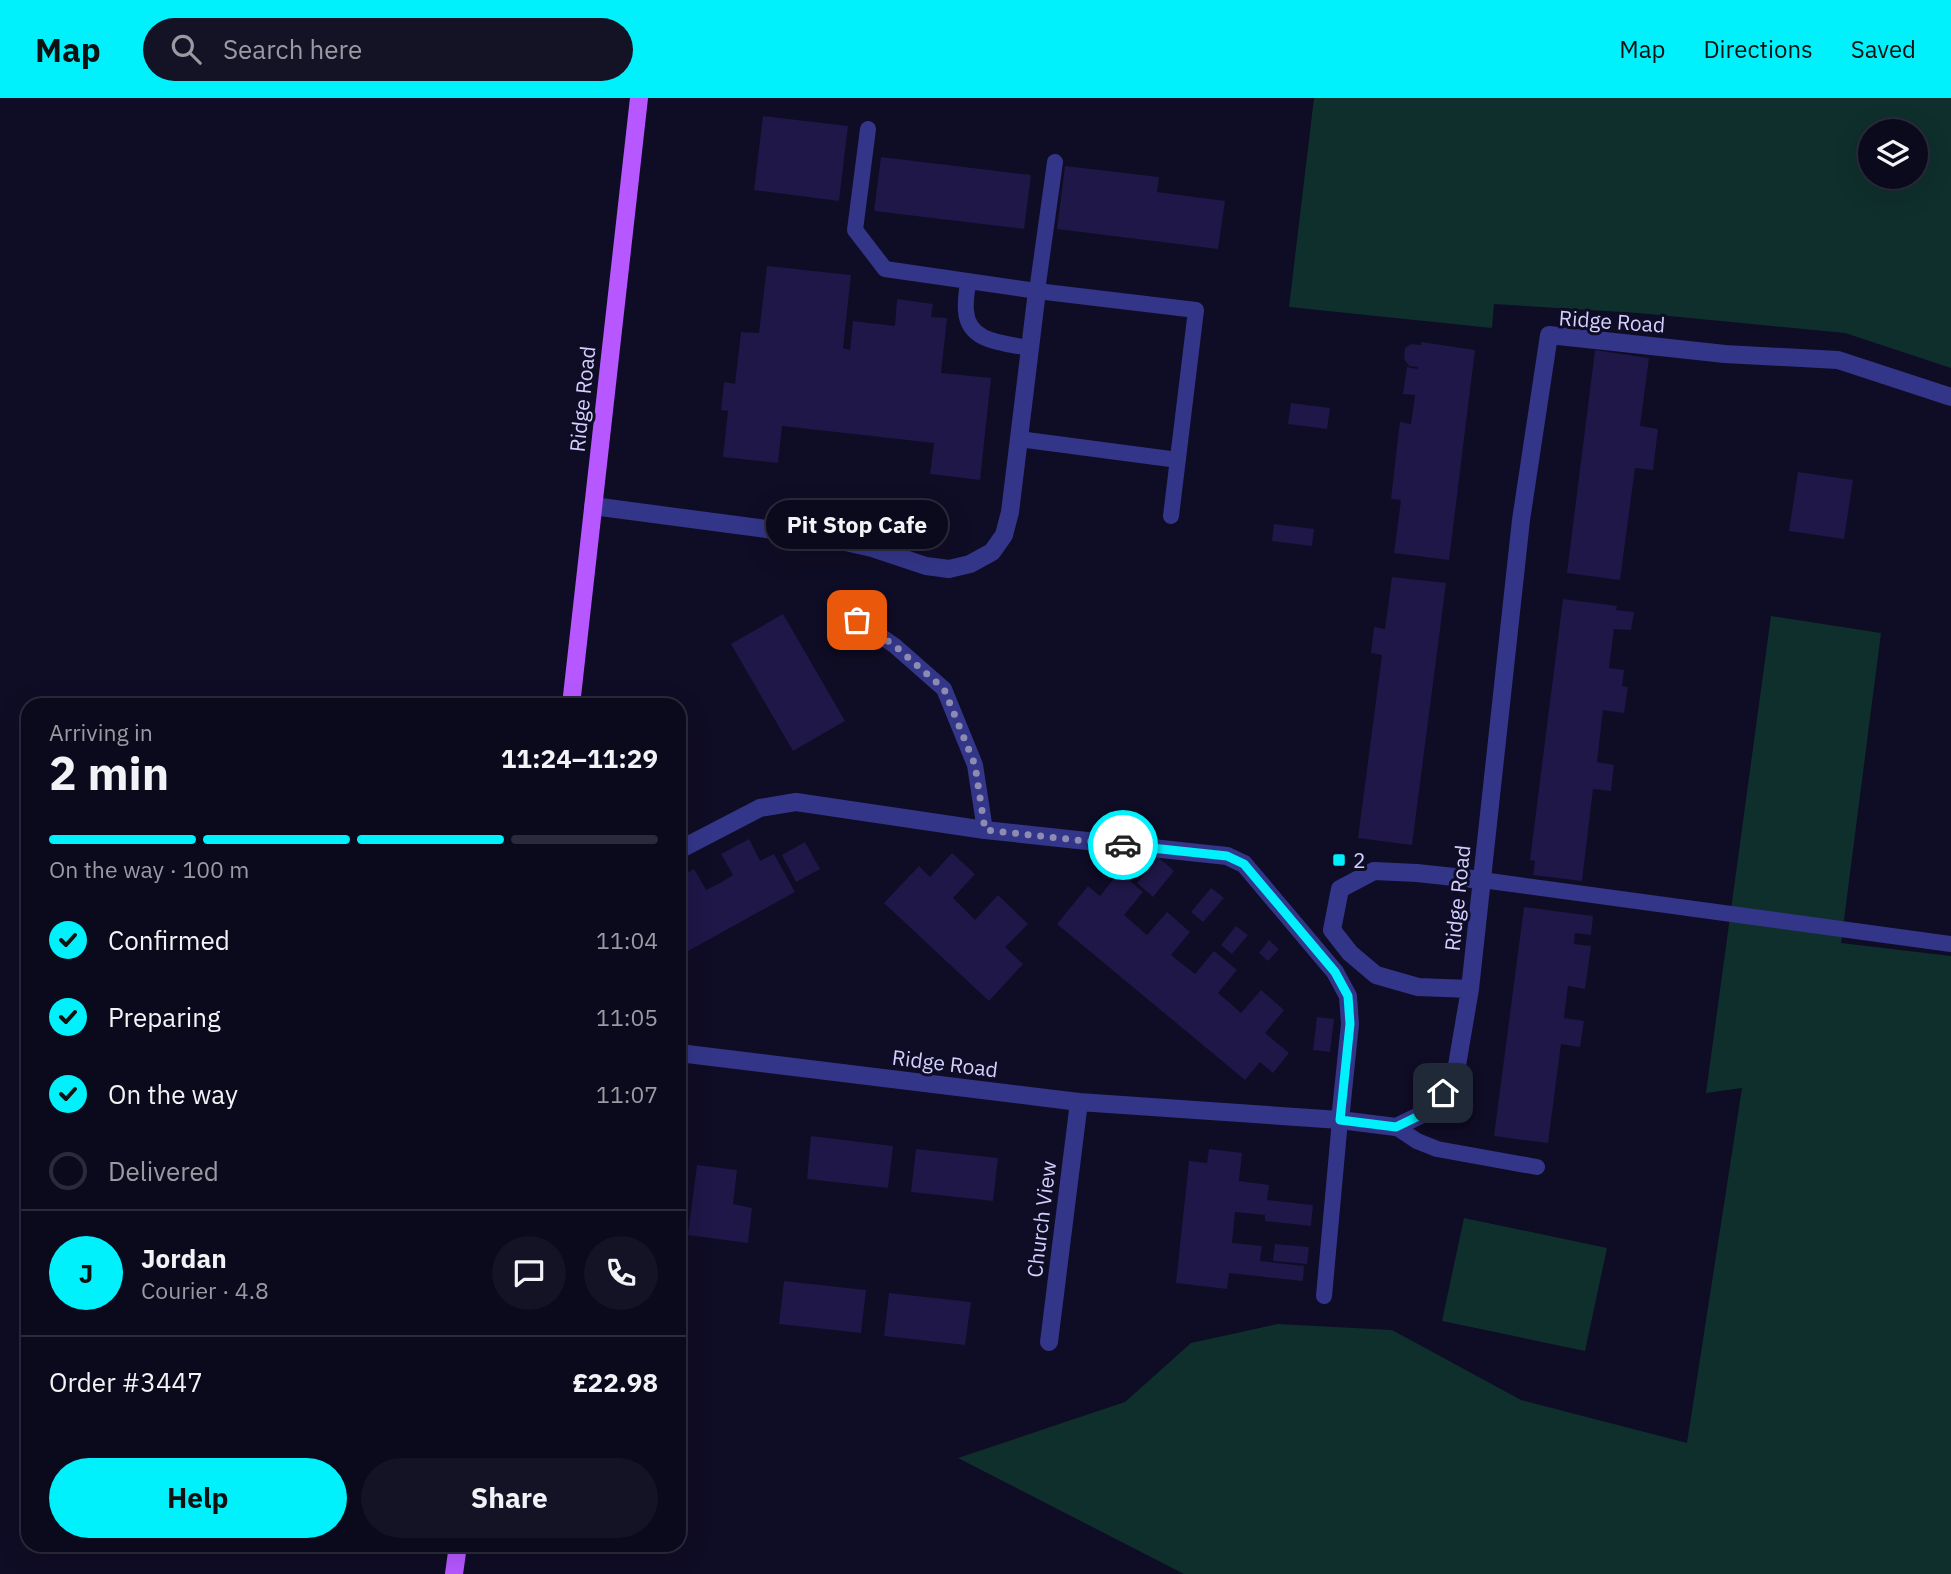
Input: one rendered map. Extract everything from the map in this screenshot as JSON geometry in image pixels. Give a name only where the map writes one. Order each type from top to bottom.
[{"type":"main road","name":"Ridge Road","points":[[572,698],[639,98]]},
{"type":"main road","points":[[454,1574],[457,1552]]},
{"type":"street","points":[[593,506],[819,536],[872,548],[926,566],[949,569],[970,564],[992,552],[1004,535],[1010,512],[1037,291]]},
{"type":"street","name":"Ridge Road","points":[[686,1054],[1079,1102],[1340,1120],[1396,1127],[1431,1110],[1455,1077],[1470,989],[1521,520],[1549,335],[1725,354],[1838,360],[1951,397]]},
{"type":"street","points":[[686,846],[760,808],[796,802],[985,830],[1227,856],[1244,864],[1335,972],[1348,996],[1350,1024],[1340,1120]]},
{"type":"street","points":[[1470,989],[1418,987],[1376,975],[1350,953],[1332,930],[1340,889],[1374,870],[1482,880]]},
{"type":"street","name":"Church View","points":[[1049,1342],[1079,1102]]},
{"type":"lane","points":[[868,129],[855,230],[885,269],[1196,310],[1171,516]]},
{"type":"lane","points":[[1037,291],[1055,162]]},
{"type":"lane","points":[[968,282],[966,312],[975,333],[989,341],[1029,348]]},
{"type":"lane","points":[[1019,439],[1178,460]]},
{"type":"lane","points":[[838,606],[895,646],[944,689],[975,765],[985,830]]},
{"type":"lane","points":[[1482,880],[1951,944]]},
{"type":"lane","points":[[1324,1296],[1340,1120]]},
{"type":"lane","points":[[1396,1127],[1417,1141],[1437,1149],[1538,1167]]},
{"type":"green space","points":[[1314,98],[1951,98],[1951,368],[1845,333],[1638,313],[1494,304],[1492,328],[1289,307]]},
{"type":"green space","points":[[1771,616],[1881,633],[1841,943],[1951,956],[1951,1574],[1184,1574],[958,1458],[1125,1402],[1191,1343],[1278,1324],[1392,1330],[1521,1400],[1687,1443],[1742,1088],[1706,1093]]},
{"type":"green space","points":[[1464,1218],[1607,1248],[1585,1351],[1442,1321]]},
{"type":"building","points":[[763,116],[848,126],[839,201],[754,190]]},
{"type":"building","points":[[881,157],[1031,175],[1024,229],[874,211]]},
{"type":"building","points":[[1065,166],[1159,177],[1157,192],[1225,201],[1218,249],[1057,229]]},
{"type":"building","points":[[767,266],[851,275],[843,348],[850,350],[853,321],[895,326],[897,299],[933,304],[931,317],[947,318],[941,373],[991,378],[980,480],[930,474],[934,443],[782,426],[778,463],[723,457],[728,411],[721,410],[724,382],[735,384],[741,332],[759,333]]},
{"type":"building","points":[[1421,342],[1475,350],[1449,560],[1394,553],[1401,500],[1391,499],[1400,422],[1411,424],[1415,395],[1403,394],[1407,367],[1418,369],[1409,366],[1404,359],[1405,348],[1411,344],[1421,345]]},
{"type":"building","points":[[1595,350],[1649,358],[1640,426],[1658,429],[1653,470],[1635,468],[1620,580],[1567,573]]},
{"type":"building","points":[[1291,403],[1330,408],[1327,429],[1288,424]]},
{"type":"building","points":[[1798,472],[1853,480],[1844,539],[1789,531]]},
{"type":"building","points":[[1274,524],[1314,529],[1312,546],[1272,541]]},
{"type":"building","points":[[1392,577],[1446,583],[1412,845],[1358,838],[1382,655],[1371,653],[1374,627],[1385,629]]},
{"type":"building","points":[[1563,599],[1617,606],[1616,610],[1634,612],[1631,630],[1614,629],[1609,668],[1624,670],[1622,686],[1628,687],[1624,713],[1603,710],[1597,762],[1614,765],[1611,791],[1593,789],[1582,881],[1533,875],[1535,861],[1530,860]]},
{"type":"building","points":[[783,614],[845,721],[793,751],[731,644]]},
{"type":"building","points":[[749,839],[760,861],[774,854],[795,892],[686,952],[686,873],[694,869],[706,890],[720,883],[733,875],[721,854]]},
{"type":"building","points":[[805,842],[820,869],[796,882],[782,855]]},
{"type":"building","points":[[952,853],[975,874],[953,898],[975,920],[998,895],[1028,924],[1005,947],[1023,964],[989,1001],[884,903],[919,866],[930,877]]},
{"type":"building","points":[[1158,857],[1174,871],[1153,897],[1137,883]]},
{"type":"building","points":[[1119,872],[1143,892],[1124,915],[1147,935],[1167,912],[1190,932],[1171,955],[1195,974],[1214,951],[1237,970],[1218,993],[1241,1013],[1261,990],[1284,1010],[1265,1033],[1289,1053],[1273,1073],[1260,1062],[1245,1080],[1057,924],[1088,886],[1100,896]]},
{"type":"building","points":[[1211,888],[1224,898],[1203,922],[1191,912]]},
{"type":"building","points":[[1524,907],[1593,916],[1591,935],[1575,933],[1574,944],[1591,946],[1585,989],[1568,986],[1564,1018],[1584,1021],[1580,1047],[1561,1044],[1548,1143],[1494,1136]]},
{"type":"building","points":[[1236,926],[1248,935],[1232,954],[1221,945]]},
{"type":"building","points":[[1269,940],[1279,949],[1268,961],[1259,953]]},
{"type":"building","points":[[1317,1017],[1334,1019],[1330,1052],[1313,1050]]},
{"type":"building","points":[[811,1136],[893,1146],[888,1188],[807,1179]]},
{"type":"building","points":[[916,1149],[998,1158],[993,1201],[911,1192]]},
{"type":"building","points":[[1209,1149],[1242,1153],[1239,1181],[1269,1185],[1267,1200],[1313,1205],[1311,1226],[1265,1221],[1265,1215],[1235,1212],[1232,1243],[1262,1246],[1260,1261],[1304,1266],[1303,1281],[1229,1273],[1227,1289],[1176,1283],[1189,1161],[1207,1163]]},
{"type":"building","points":[[697,1165],[737,1170],[733,1204],[752,1208],[748,1243],[688,1235]]},
{"type":"building","points":[[1275,1244],[1309,1247],[1307,1264],[1273,1261]]},
{"type":"building","points":[[784,1281],[866,1290],[861,1333],[779,1324]]},
{"type":"building","points":[[889,1293],[971,1302],[965,1345],[884,1336]]},
{"type":"way so far","points":[[857,620],[895,646],[944,689],[975,765],[985,830],[1123,845]]},
{"type":"place","name":"Pit Stop Cafe","points":[[857,620]]},
{"type":"place","name":"2","points":[[1339,860]]},
{"type":"route","points":[[1123,845],[1227,856],[1244,864],[1335,972],[1348,996],[1350,1024],[1340,1120],[1396,1127],[1431,1110],[1443,1093]]}]
